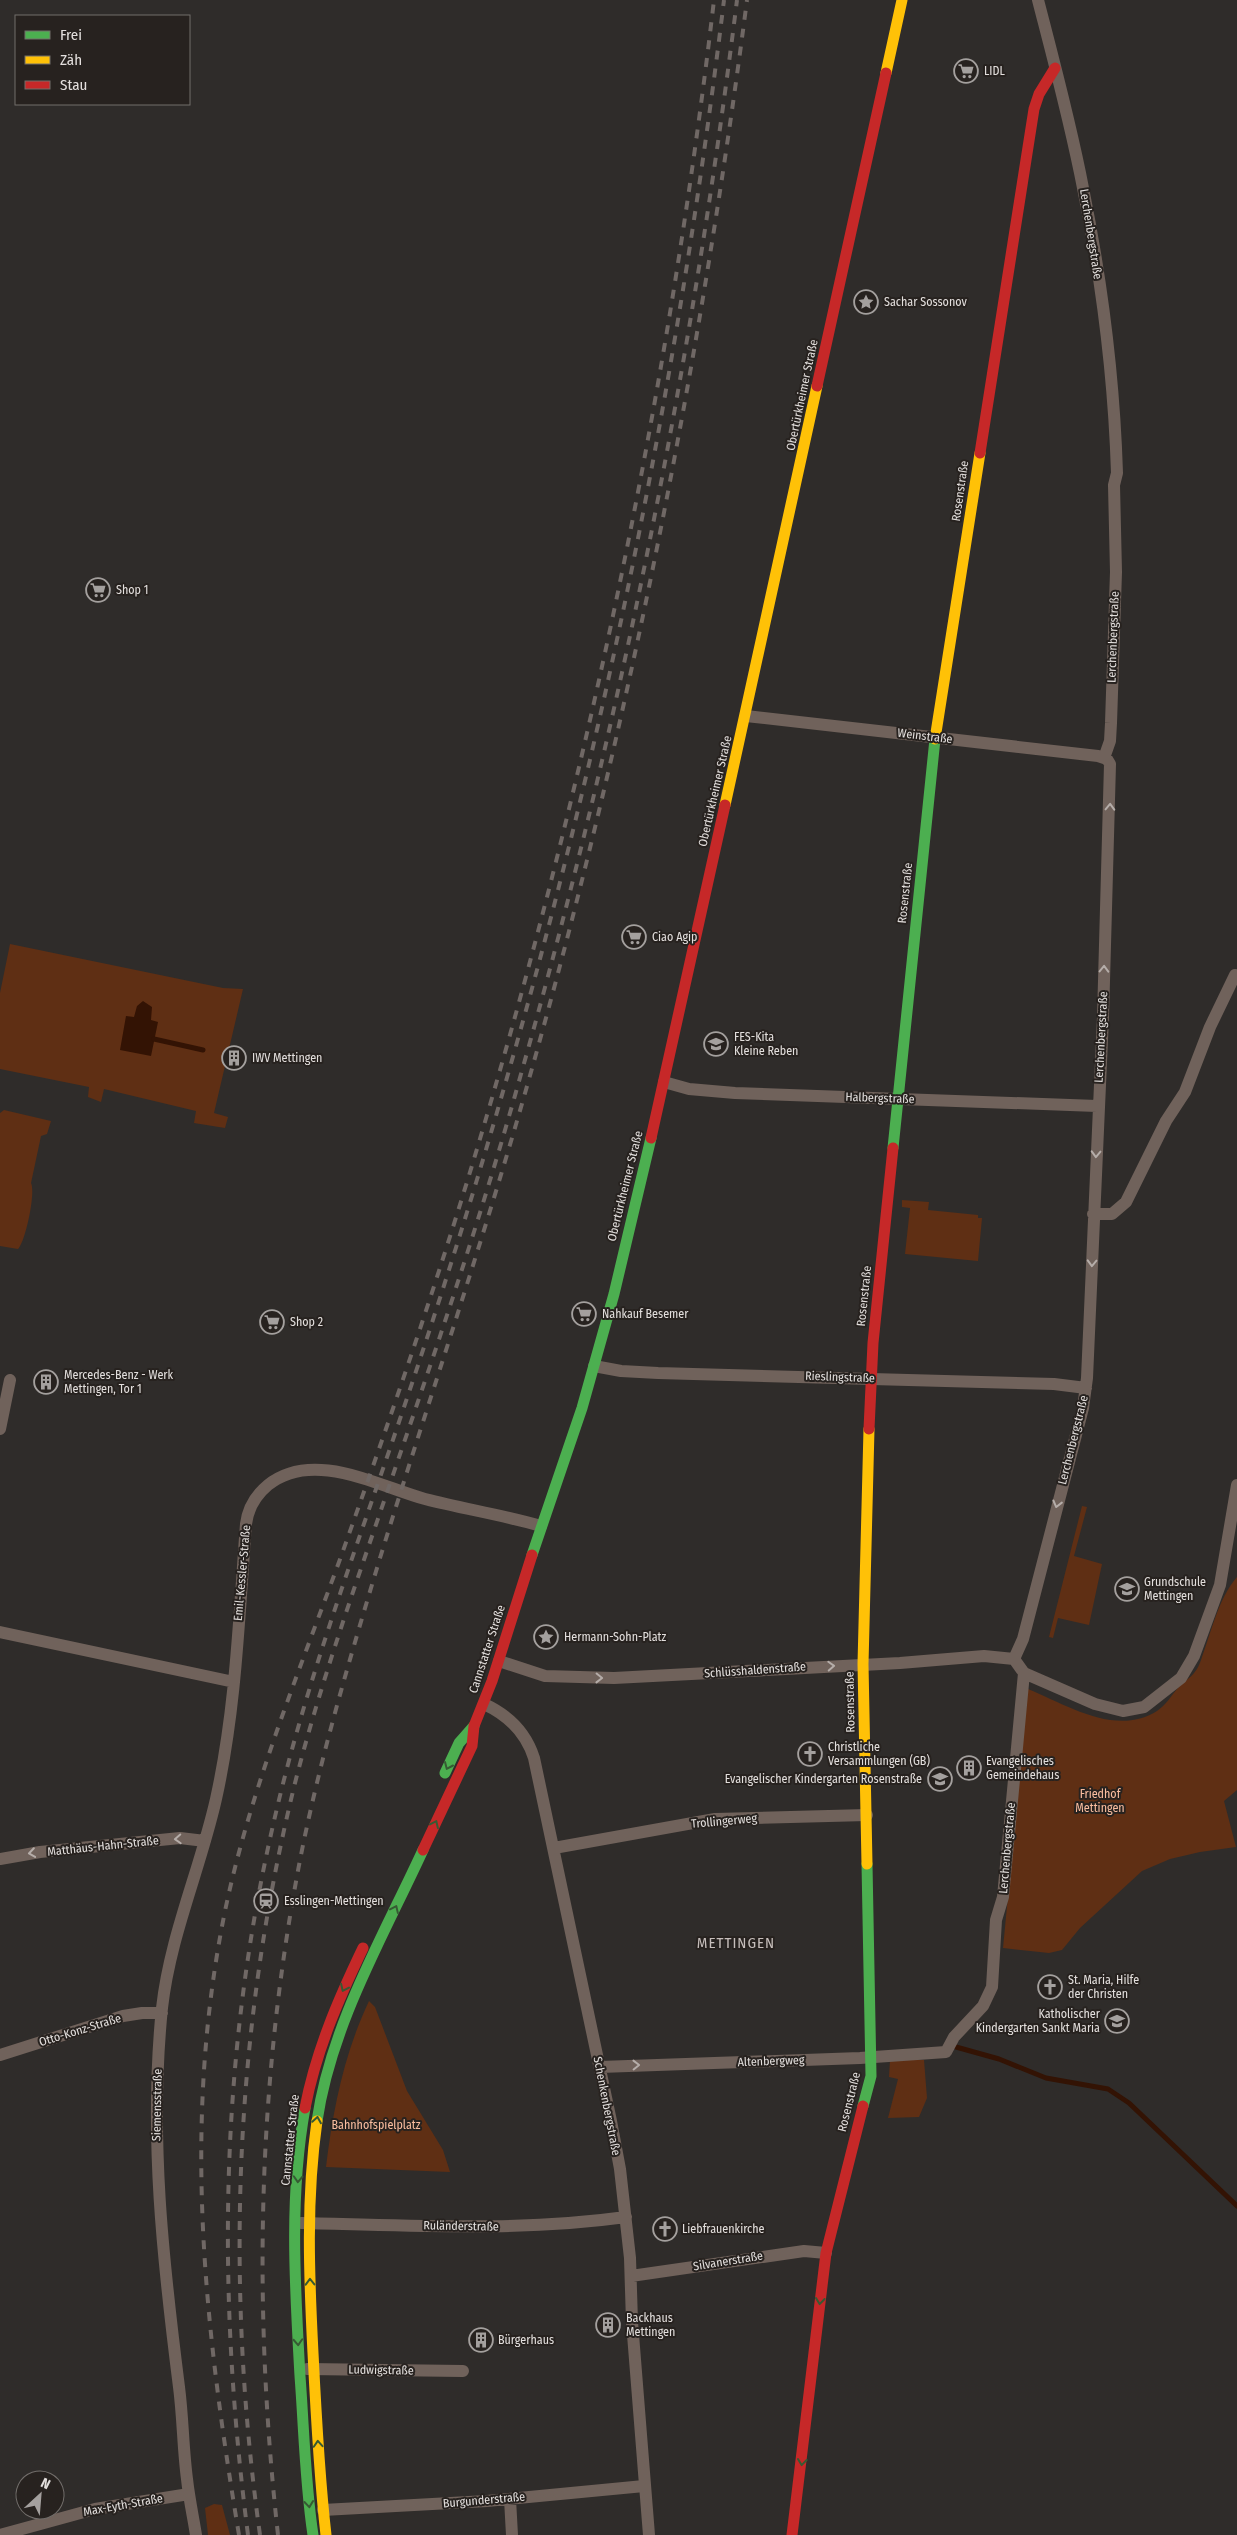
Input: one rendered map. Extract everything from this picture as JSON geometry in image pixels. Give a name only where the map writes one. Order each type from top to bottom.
[{"type":"main road","name":"Obertürkheimer Straße","points":[[524,1580],[594,1366],[664,1082],[902,0]]},
{"type":"main road","name":"Rosenstraße","points":[[792,2535],[826,2252],[870,2080],[863,1664],[870,1378],[935,737],[1034,109],[1039,94],[1055,68]]},
{"type":"main road","name":"Cannstatter Straße","points":[[326,2535],[314,2369],[310,2224],[316,2130],[334,2048],[376,1950],[471,1748],[474,1726],[499,1661],[524,1580]]},
{"type":"main road","name":"Cannstatter Straße","points":[[440,1783],[459,1743],[474,1726]]},
{"type":"main road","name":"Cannstatter Straße","points":[[313,2535],[300,2369],[296,2223],[302,2135],[316,2063],[338,2000],[377,1918]]},
{"type":"street","name":"Lerchenbergstraße","points":[[1014,1660],[1023,1639],[1086,1388],[1097,1106],[1103,1017],[1111,769],[1110,764],[1104,758],[1109,745],[1111,723],[1116,572],[1114,485],[1117,474],[1114,410],[1094,248],[1077,157],[1038,0]]},
{"type":"street","name":"Weinstraße","points":[[746,716],[1104,758]]},
{"type":"street","points":[[1093,1214],[1115,1212],[1126,1202],[1166,1121],[1185,1092],[1210,1027],[1235,975]]},
{"type":"street","name":"Halbergstraße","points":[[664,1082],[689,1089],[716,1091],[1097,1106]]},
{"type":"street","name":"Rieslingstraße","points":[[594,1366],[621,1371],[658,1373],[1054,1384],[1086,1388]]},
{"type":"street","points":[[0,1430],[10,1380]]},
{"type":"street","name":"Emil-Kessler-Straße","points":[[234,1682],[247,1517],[259,1494],[276,1480],[300,1471],[330,1471],[429,1500],[541,1526]]},
{"type":"street","points":[[1014,1660],[1024,1673],[1096,1704],[1123,1711],[1144,1707],[1180,1678],[1191,1664],[1220,1585],[1237,1485]]},
{"type":"street","points":[[0,1632],[234,1682]]},
{"type":"street","name":"Schlüsshaldenstraße","points":[[499,1661],[545,1676],[614,1678],[984,1656],[1014,1660]]},
{"type":"street","name":"Lerchenbergstraße","points":[[942,2054],[946,2052],[954,2037],[980,2010],[992,1987],[996,1920],[1004,1890],[1024,1673]]},
{"type":"street","name":"Siemensstraße","points":[[196,2535],[189,2494],[157,2174],[155,2110],[162,2013],[177,1932],[189,1887],[206,1841],[222,1766],[234,1682]]},
{"type":"street","name":"Schenkenbergstraße","points":[[484,1704],[508,1718],[532,1750],[616,2144],[626,2217],[631,2276],[632,2332],[649,2535]]},
{"type":"street","name":"Trollingerweg","points":[[554,1848],[714,1819],[866,1815]]},
{"type":"street","name":"Matthäus-Hahn-Straße","points":[[0,1859],[40,1852],[172,1839],[206,1841]]},
{"type":"street","name":"Otto-Konz-Straße","points":[[0,2055],[133,2014],[162,2013]]},
{"type":"street","name":"Altenbergweg","points":[[600,2067],[942,2054]]},
{"type":"street","name":"Ruländerstraße","points":[[296,2223],[498,2227],[560,2225],[626,2217]]},
{"type":"street","name":"Silvanerstraße","points":[[631,2276],[804,2251],[826,2252]]},
{"type":"street","name":"Ludwigstraße","points":[[300,2369],[463,2371]]},
{"type":"street","name":"Burgunderstraße","points":[[323,2510],[510,2499],[644,2486]]},
{"type":"street","name":"Max-Eyth-Straße","points":[[0,2535],[95,2509],[189,2494]]},
{"type":"street","points":[[510,2499],[512,2535]]},
{"type":"green space","points":[[10,944],[223,988],[243,989],[214,1113],[228,1117],[225,1128],[194,1123],[196,1111],[104,1089],[101,1102],[88,1097],[89,1087],[0,1069],[0,993]]},
{"type":"green space","points":[[4,1110],[51,1121],[47,1134],[41,1136],[31,1183],[32,1197],[29,1217],[24,1238],[18,1249],[0,1246],[0,1113]]},
{"type":"green space","points":[[902,1200],[929,1202],[928,1210],[978,1215],[978,1218],[982,1218],[978,1261],[905,1254],[910,1208],[902,1207]]},
{"type":"green space","points":[[1082,1506],[1087,1507],[1074,1556],[1102,1564],[1089,1625],[1058,1618],[1053,1638],[1049,1637]]},
{"type":"green space","name":"Friedhof Mettingen","points":[[1237,1577],[1237,1790],[1224,1801],[1236,1847],[1200,1852],[1170,1859],[1142,1871],[1080,1928],[1062,1950],[1049,1953],[1003,1948],[1028,1689],[1075,1710],[1108,1720],[1125,1721],[1141,1718],[1157,1711],[1196,1670],[1220,1606]]},
{"type":"green space","name":"Bahnhofspielplatz","points":[[369,2001],[375,2007],[407,2091],[443,2150],[450,2172],[326,2167],[336,2103],[346,2062]]},
{"type":"green space","points":[[890,2060],[924,2060],[927,2098],[919,2117],[888,2118],[898,2079],[889,2077]]},
{"type":"green space","points":[[214,2504],[222,2505],[230,2535],[208,2535],[205,2508]]},
{"type":"shaded area","points":[[143,1001],[152,1007],[151,1020],[158,1022],[151,1056],[120,1050],[126,1016],[134,1017],[137,1006]]},
{"type":"waterway","points":[[154,1039],[203,1050]]},
{"type":"waterway","points":[[956,2047],[999,2059],[1046,2078],[1108,2089],[1129,2103],[1237,2206]]},
{"type":"railway","points":[[239,2535],[216,2378],[208,2301],[201,2146],[204,2068],[212,1990],[225,1911],[235,1866],[261,1778],[378,1451],[453,1228],[526,978],[594,701],[624,562],[651,422],[675,282],[714,0]]},
{"type":"railway","points":[[248,2535],[231,2356],[228,2266],[229,2177],[233,2088],[242,1999],[256,1910],[285,1775],[311,1684],[450,1268],[480,1171],[544,942],[578,809],[609,676],[663,407],[686,272],[724,0]]},
{"type":"railway","points":[[260,2535],[249,2441],[242,2346],[240,2252],[242,2158],[248,2063],[259,1969],[275,1876],[295,1783],[318,1701],[447,1316],[507,1123],[557,942],[591,809],[650,541],[675,407],[719,136],[737,0]]},
{"type":"railway","points":[[278,2535],[265,2366],[264,2197],[268,2112],[275,2028],[300,1860],[326,1746],[347,1671],[380,1558],[476,1255],[531,1072],[567,940],[600,807],[659,540],[684,406],[728,136],[747,0]]},
{"type":"traffic: fast","points":[[893,1148],[935,739]]},
{"type":"traffic: fast","points":[[532,1555],[582,1408],[614,1294],[651,1138]]},
{"type":"traffic: fast","points":[[445,1773],[459,1743],[474,1726]]},
{"type":"traffic: fast","points":[[317,2121],[324,2085],[346,2016],[360,1982],[423,1850]]},
{"type":"traffic: fast","points":[[863,2106],[871,2076],[867,1864]]},
{"type":"traffic: fast","points":[[305,2108],[297,2174],[295,2275],[305,2456],[313,2535]]},
{"type":"traffic: slow","points":[[886,73],[902,0]]},
{"type":"traffic: slow","points":[[725,805],[817,386]]},
{"type":"traffic: slow","points":[[935,739],[980,453]]},
{"type":"traffic: slow","points":[[867,1864],[863,1664],[869,1429]]},
{"type":"traffic: slow","points":[[317,2121],[311,2179],[310,2266],[321,2489],[326,2535]]},
{"type":"traffic: jam","points":[[980,453],[1034,109],[1039,94],[1055,68]]},
{"type":"traffic: jam","points":[[817,386],[886,73]]},
{"type":"traffic: jam","points":[[651,1138],[725,805]]},
{"type":"traffic: jam","points":[[869,1429],[873,1343],[893,1148]]},
{"type":"traffic: jam","points":[[423,1850],[472,1746],[474,1726],[492,1681],[532,1555]]},
{"type":"traffic: jam","points":[[305,2108],[315,2066],[329,2026],[363,1948]]},
{"type":"traffic: jam","points":[[792,2535],[826,2253],[863,2106]]},
{"type":"place","name":"LIDL","points":[[966,71]]},
{"type":"place","name":"Sachar Sossonov","points":[[866,302]]},
{"type":"place","name":"Shop 1","points":[[98,590]]},
{"type":"place","name":"Ciao Agip","points":[[634,937]]},
{"type":"place","name":"FES-Kita Kleine Reben","points":[[716,1044]]},
{"type":"place","name":"IWV Mettingen","points":[[234,1058]]},
{"type":"place","name":"Nahkauf Besemer","points":[[584,1314]]},
{"type":"place","name":"Shop 2","points":[[272,1322]]},
{"type":"place","name":"Mercedes-Benz - Werk Mettingen, Tor 1","points":[[46,1382]]},
{"type":"place","name":"Grundschule Mettingen","points":[[1127,1589]]},
{"type":"place","name":"Hermann-Sohn-Platz","points":[[546,1637]]},
{"type":"place","name":"Christliche Versammlungen (GB)","points":[[810,1754]]},
{"type":"place","name":"Evangelisches Gemeindehaus","points":[[969,1768]]},
{"type":"place","name":"Evangelischer Kindergarten Rosenstraße","points":[[940,1779]]},
{"type":"place","name":"Esslingen-Mettingen","points":[[266,1901]]},
{"type":"place","name":"St. Maria, Hilfe der Christen","points":[[1050,1987]]},
{"type":"place","name":"Katholischer Kindergarten Sankt Maria","points":[[1117,2021]]},
{"type":"place","name":"Liebfrauenkirche","points":[[665,2229]]},
{"type":"place","name":"Backhaus Mettingen","points":[[608,2325]]},
{"type":"place","name":"Bürgerhaus","points":[[481,2340]]},
{"type":"district","name":"METTINGEN","points":[[736,1943]]}]
